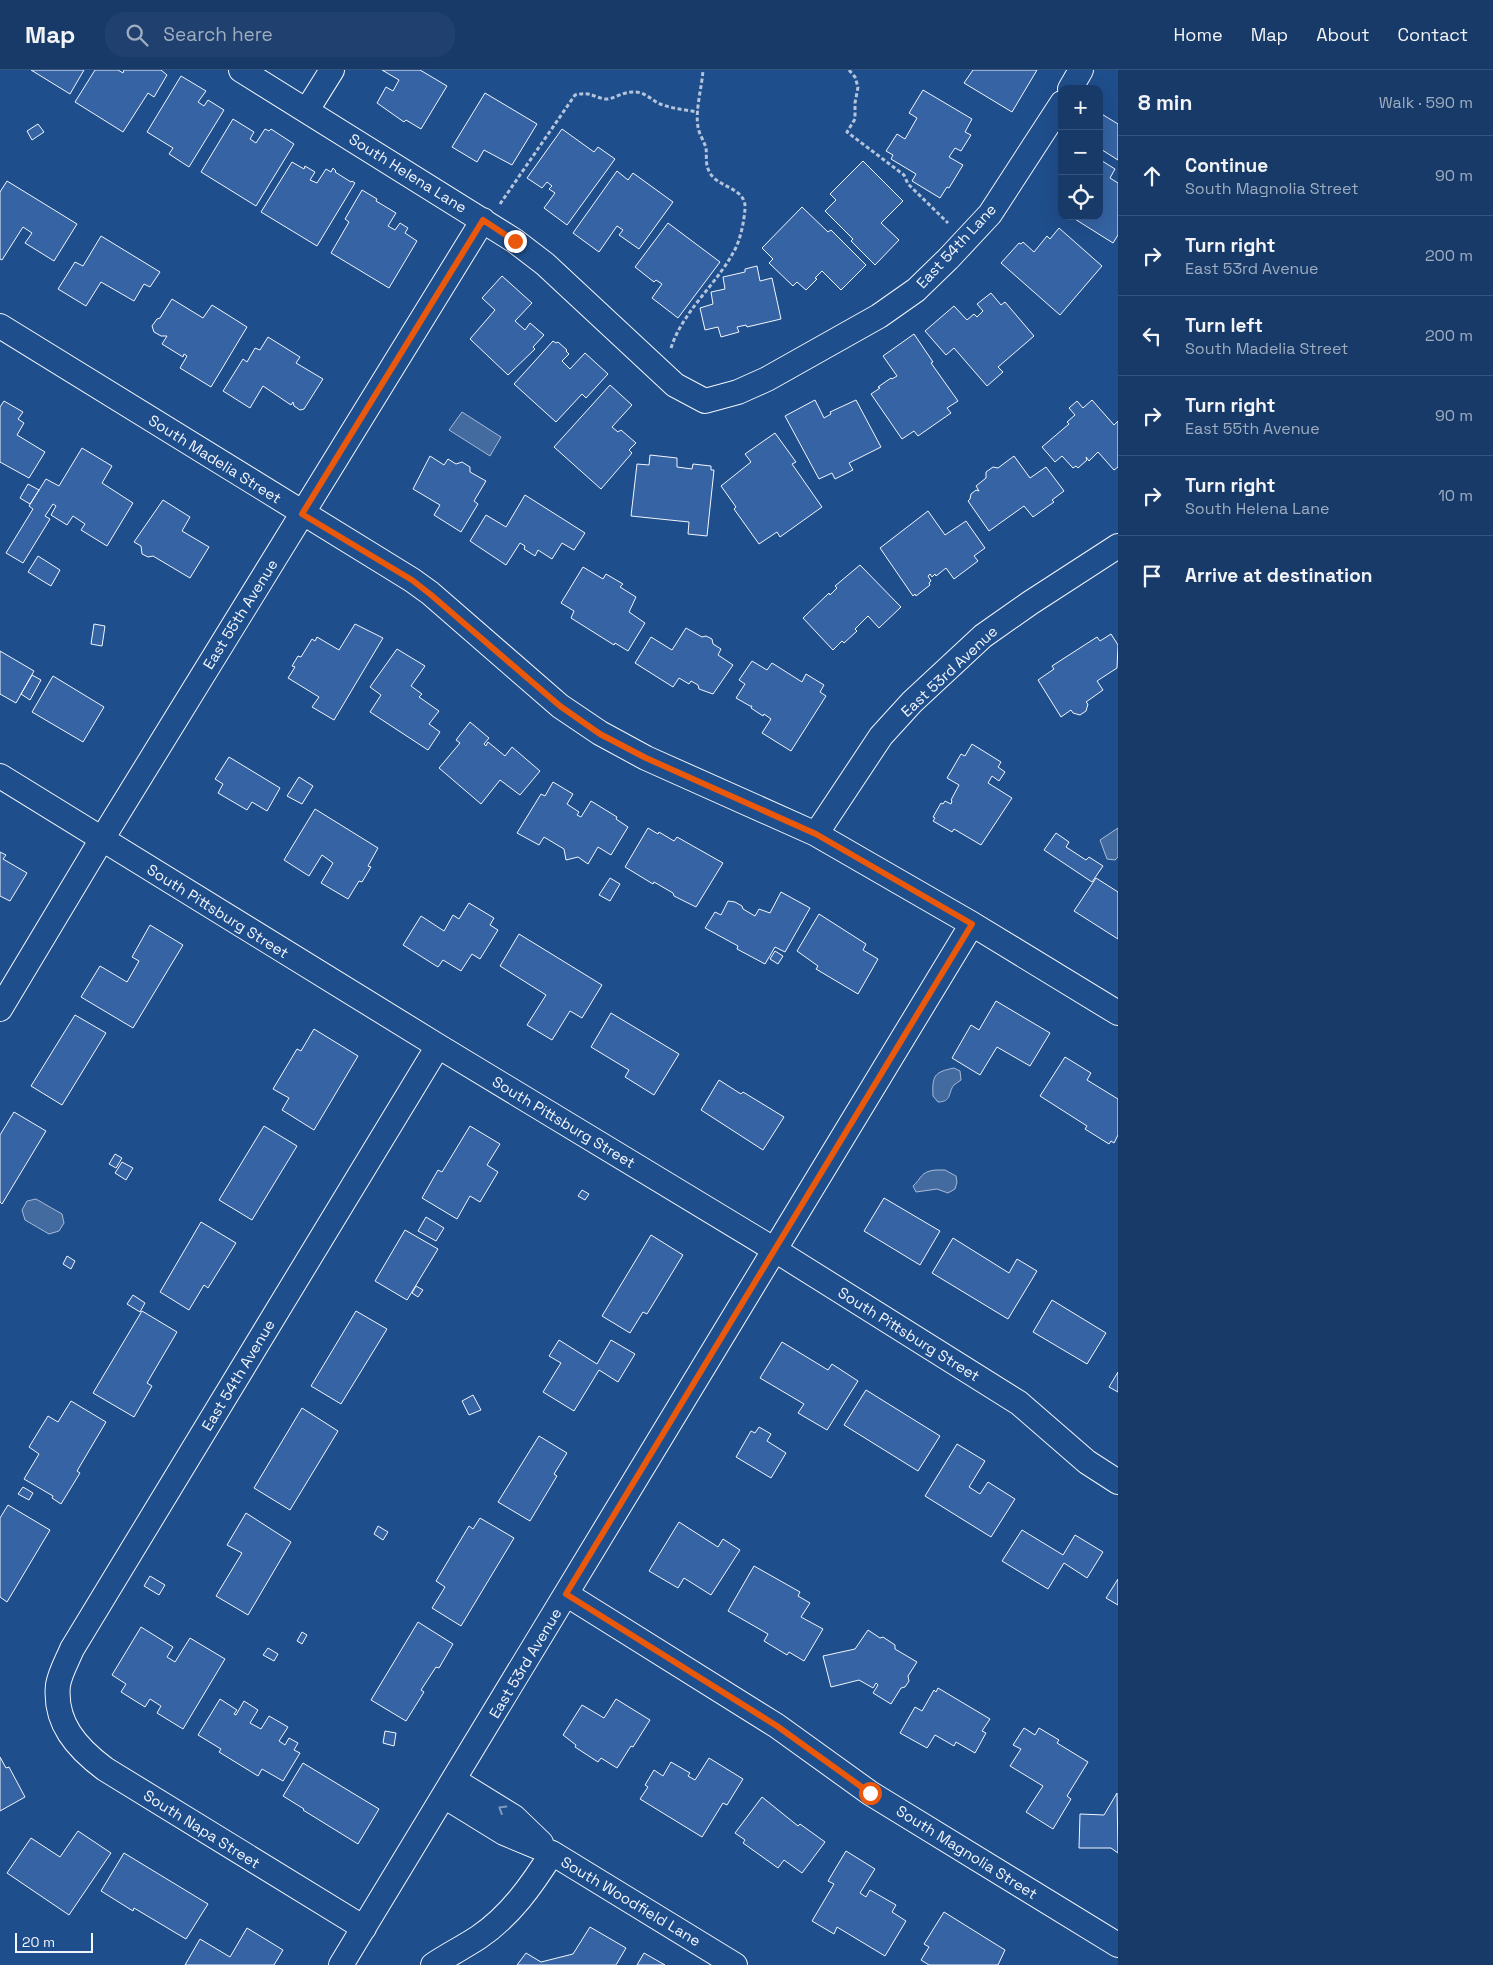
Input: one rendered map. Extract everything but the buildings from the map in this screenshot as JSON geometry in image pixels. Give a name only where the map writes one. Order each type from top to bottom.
[{"type":"street","name":"South Helena Lane","points":[[241,70],[307,110],[491,213],[515,241],[545,264],[675,384],[705,401]]},
{"type":"street","points":[[307,110],[332,70]]},
{"type":"street","points":[[1072,85],[1081,70]]},
{"type":"street","name":"East 54th Lane","points":[[705,401],[738,392],[767,379],[879,316],[916,290],[990,214],[1058,108]]},
{"type":"street","name":"East 55th Avenue","points":[[0,1009],[302,514],[491,213]]},
{"type":"street","name":"South Madelia Street","points":[[0,326],[302,514],[412,580],[560,706],[600,734],[646,758],[816,834],[972,924],[1118,1013]]},
{"type":"street","name":"East 53rd Avenue","points":[[816,834],[881,736],[912,702],[983,636],[1118,546]]},
{"type":"street","name":"South Pittsburg Street","points":[[0,776],[438,1046],[775,1250],[1019,1403],[1087,1462],[1118,1482]]},
{"type":"street","name":"East 53rd Avenue","points":[[341,1965],[972,924]]},
{"type":"street","name":"East 54th Avenue","points":[[60,1711],[58,1684],[72,1649],[438,1046]]},
{"type":"street","name":"South Magnolia Street","points":[[566,1594],[777,1726],[870,1793],[1118,1945]]},
{"type":"street","name":"South Napa Street","points":[[60,1711],[64,1726],[74,1741],[84,1753],[104,1769],[364,1928]]},
{"type":"street","name":"South Woodfield Lane","points":[[449,1788],[504,1833],[552,1853],[735,1965]]},
{"type":"street","points":[[433,1965],[480,1936],[509,1912],[534,1882],[552,1853]]},
{"type":"path","points":[[849,70],[858,87],[854,119],[847,132],[904,175],[908,184],[952,228]]},
{"type":"path","points":[[670,350],[681,325],[733,254],[746,208],[744,200],[739,193],[718,182],[711,176],[707,168],[706,149],[698,127],[703,71]]},
{"type":"path","points":[[491,213],[575,95],[582,93],[594,94],[604,99],[609,99],[624,92],[637,92],[646,94],[662,105],[698,112]]},
{"type":"water","points":[[462,412],[501,437],[490,456],[449,430]]},
{"type":"water","points":[[1118,828],[1118,857],[1115,860],[1107,859],[1100,840]]},
{"type":"water","points":[[954,1068],[960,1071],[961,1080],[954,1085],[946,1100],[938,1102],[933,1096],[934,1079],[938,1073]]},
{"type":"water","points":[[945,1170],[956,1176],[955,1189],[948,1193],[937,1189],[916,1192],[913,1186],[926,1172]]},
{"type":"water","points":[[36,1199],[62,1214],[64,1223],[59,1231],[49,1234],[25,1220],[22,1210],[27,1201]]},
{"type":"route","points":[[515,241],[483,220],[302,514],[412,580],[560,706],[600,734],[646,758],[816,834],[972,924],[566,1594],[777,1726],[870,1793]]}]
